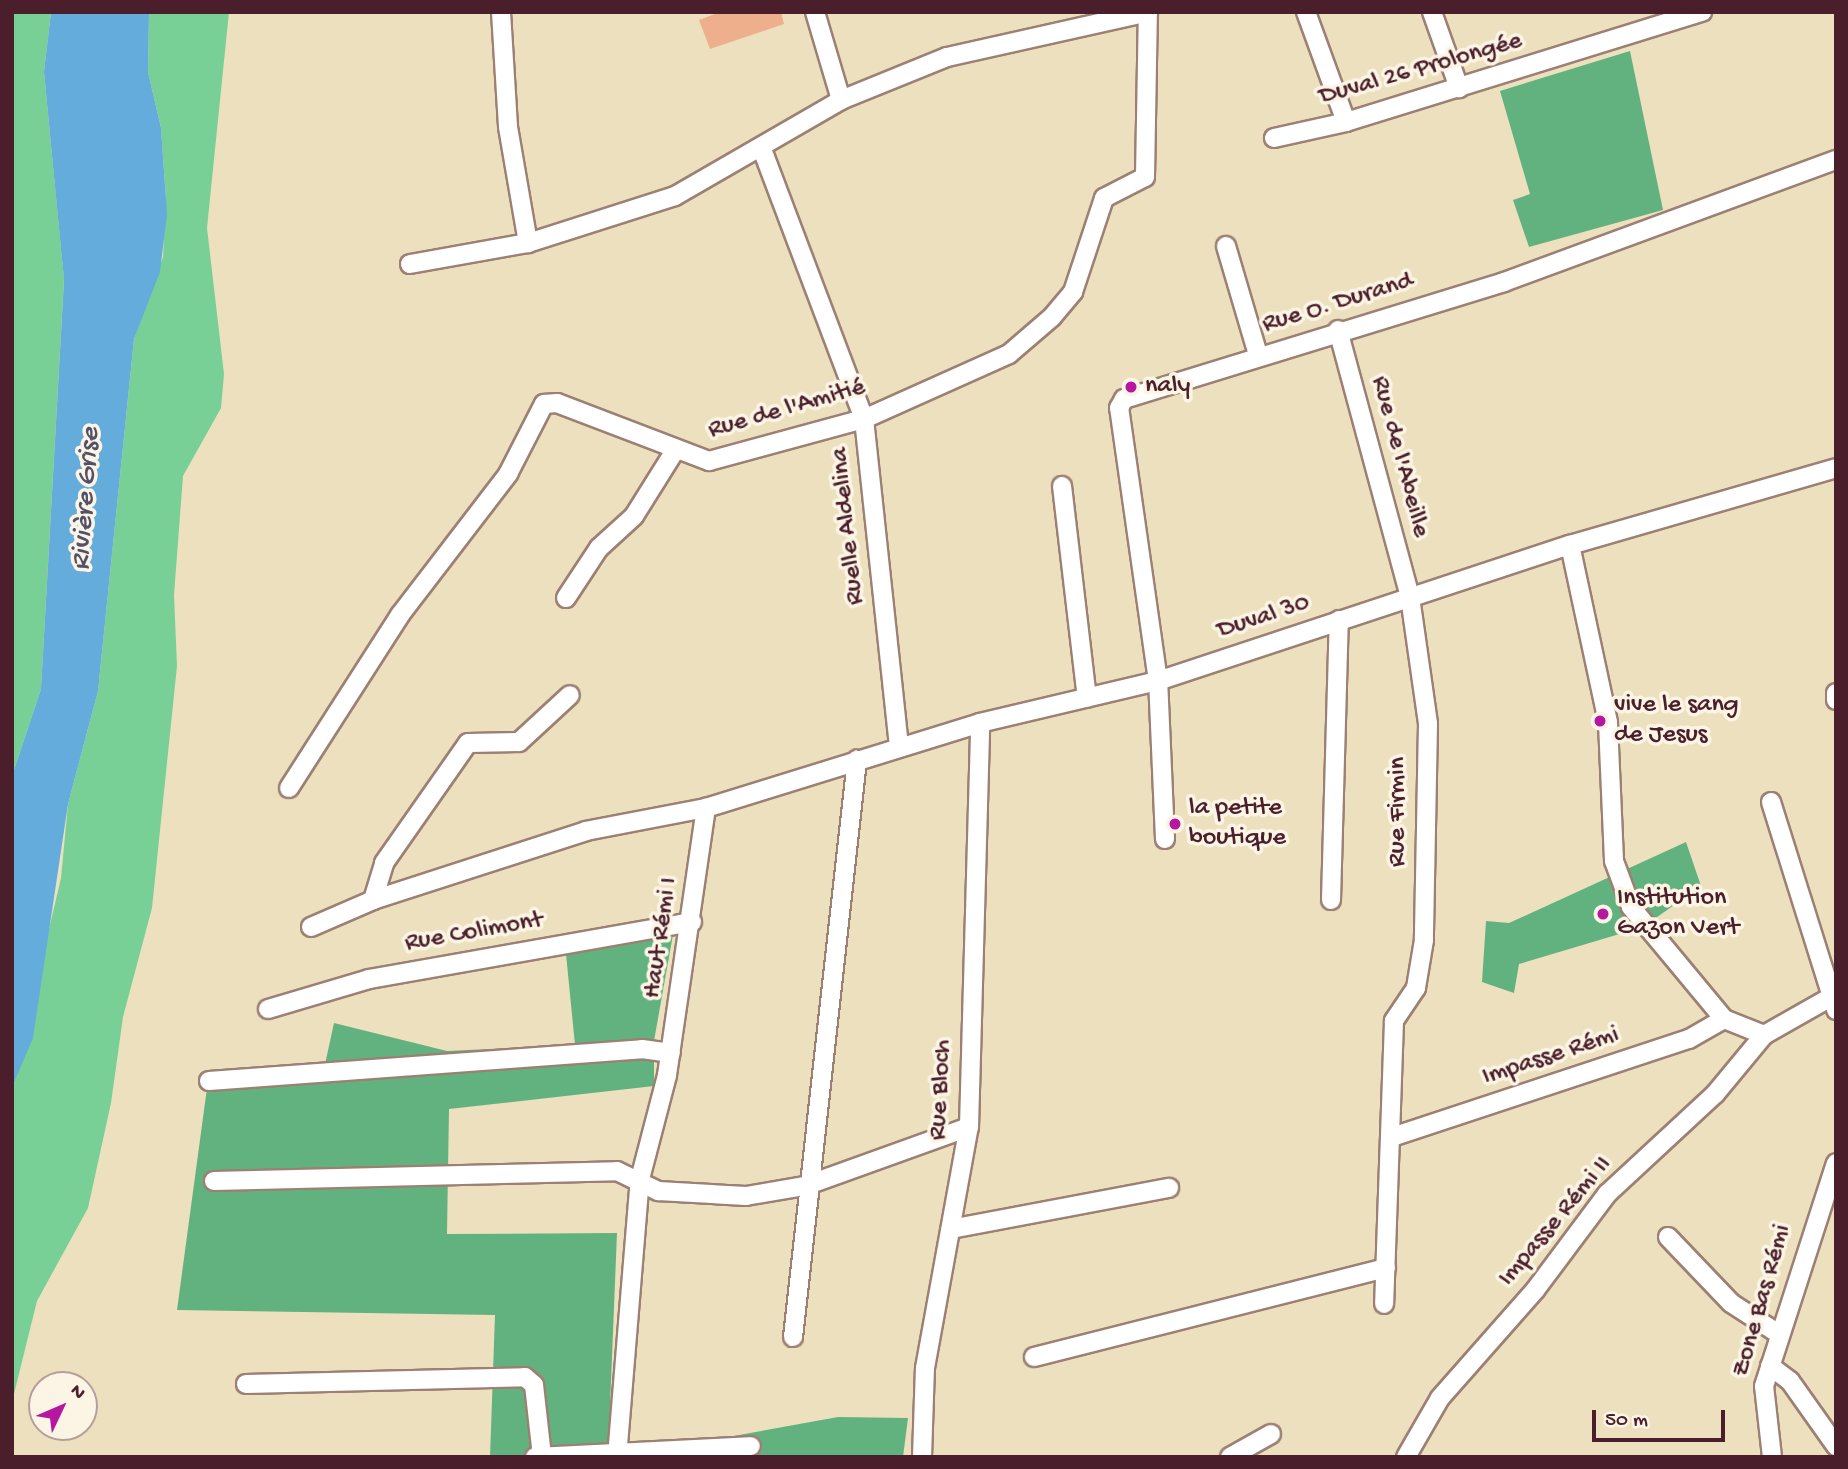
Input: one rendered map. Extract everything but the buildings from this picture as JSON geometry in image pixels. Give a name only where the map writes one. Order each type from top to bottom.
[{"type":"street","points":[[501,12],[508,127],[528,243]]},
{"type":"street","points":[[815,12],[841,100]]},
{"type":"street","points":[[410,264],[528,243],[675,196],[762,149],[841,100],[947,57],[1147,12]]},
{"type":"street","name":"Rue de l'Amitié","points":[[289,788],[400,615],[508,474],[544,404],[557,403],[674,452],[709,461],[864,419],[1009,354],[1052,317],[1073,292],[1104,198],[1140,183],[1148,167],[1147,12]]},
{"type":"street","points":[[1306,12],[1346,122]]},
{"type":"street","points":[[1432,12],[1459,88]]},
{"type":"street","name":"Duval 26 Prolongée","points":[[1274,138],[1346,122],[1702,12]]},
{"type":"street","name":"Ruelle Aldelina","points":[[762,149],[864,419],[899,747]]},
{"type":"street","name":"Rue O. Durand","points":[[1158,681],[1119,408],[1135,393],[1504,282],[1836,160]]},
{"type":"street","points":[[1226,246],[1258,355]]},
{"type":"street","name":"Rue de l'Abeille","points":[[1338,330],[1410,597]]},
{"type":"street","points":[[566,598],[599,548],[634,516],[674,452]]},
{"type":"street","name":"Duval 30","points":[[311,927],[373,900],[586,831],[706,808],[980,723],[1158,681],[1570,545],[1836,468]]},
{"type":"street","points":[[1062,486],[1087,698]]},
{"type":"street","points":[[1570,545],[1608,723],[1620,887],[1675,967],[1724,1019],[1764,1035],[1834,1004],[1771,802]]},
{"type":"street","name":"Rue Firmin","points":[[1392,1137],[1394,1021],[1416,988],[1424,940],[1428,724],[1410,597]]},
{"type":"street","points":[[1331,900],[1339,620]]},
{"type":"street","points":[[1158,681],[1165,839]]},
{"type":"street","points":[[373,900],[384,863],[468,743],[519,742],[570,695]]},
{"type":"street","name":"Rue Bloch","points":[[922,1457],[925,1368],[969,1127],[980,723]]},
{"type":"street","points":[[793,1337],[805,1186],[857,760]]},
{"type":"street","name":"Haut Rémi I","points":[[617,1455],[640,1179],[671,1053],[692,922],[706,808]]},
{"type":"street","name":"Rue Colimont","points":[[268,1009],[369,978],[692,922]]},
{"type":"street","name":"Impasse Rémi","points":[[1392,1137],[1689,1039],[1724,1019]]},
{"type":"street","name":"Impasse Rémi II","points":[[1406,1457],[1440,1398],[1536,1289],[1606,1194],[1715,1094],[1764,1035]]},
{"type":"street","points":[[209,1081],[642,1049],[671,1053]]},
{"type":"street","points":[[214,1181],[617,1171],[672,1194],[746,1196],[805,1186],[969,1127]]},
{"type":"street","points":[[1384,1304],[1392,1137]]},
{"type":"street","name":"Zone Bas Rémi","points":[[1772,1457],[1762,1408],[1770,1366],[1836,1164]]},
{"type":"street","points":[[951,1229],[1169,1188]]},
{"type":"street","points":[[1668,1237],[1731,1303],[1779,1334]]},
{"type":"street","points":[[1034,1357],[1386,1268]]},
{"type":"street","points":[[1770,1366],[1790,1381],[1836,1446]]},
{"type":"street","points":[[246,1384],[525,1377],[534,1385],[542,1457]]},
{"type":"street","points":[[1230,1457],[1271,1434]]},
{"type":"street","points":[[535,1457],[617,1455],[751,1446]]},
{"type":"green space","points":[[12,12],[51,12],[44,72],[64,279],[41,689],[12,776]]},
{"type":"green space","points":[[149,12],[229,12],[207,228],[224,374],[221,408],[183,476],[174,595],[177,666],[152,908],[123,1017],[111,1103],[88,1208],[37,1301],[12,1402],[12,1087],[61,878],[68,804],[98,691],[134,339],[163,257],[166,200],[161,128],[148,72]]},
{"type":"green space","points":[[1630,51],[1663,210],[1529,247],[1513,200],[1530,194],[1500,91]]},
{"type":"green space","points":[[1686,842],[1701,886],[1643,927],[1519,964],[1514,993],[1482,982],[1486,921],[1509,923]]},
{"type":"green space","points":[[674,929],[654,1041],[654,1086],[449,1109],[447,1234],[617,1233],[608,1457],[490,1457],[495,1315],[177,1310],[207,1088],[322,1078],[334,1023],[447,1051],[575,1045],[565,944]]},
{"type":"green space","points":[[838,1417],[908,1418],[903,1457],[618,1457]]},
{"type":"water","name":"Rivière Grise","points":[[51,12],[149,12],[148,72],[161,128],[167,214],[160,272],[134,339],[98,691],[68,804],[33,1038],[12,1087],[12,776],[41,689],[64,280],[44,72]]},
{"type":"place","name":"naly","points":[[1131,387]]},
{"type":"place","name":"vive le sang de Jesus","points":[[1600,721]]},
{"type":"place","name":"la petite boutique","points":[[1175,824]]},
{"type":"place","name":"Institution Gazon Vert","points":[[1603,914]]}]
